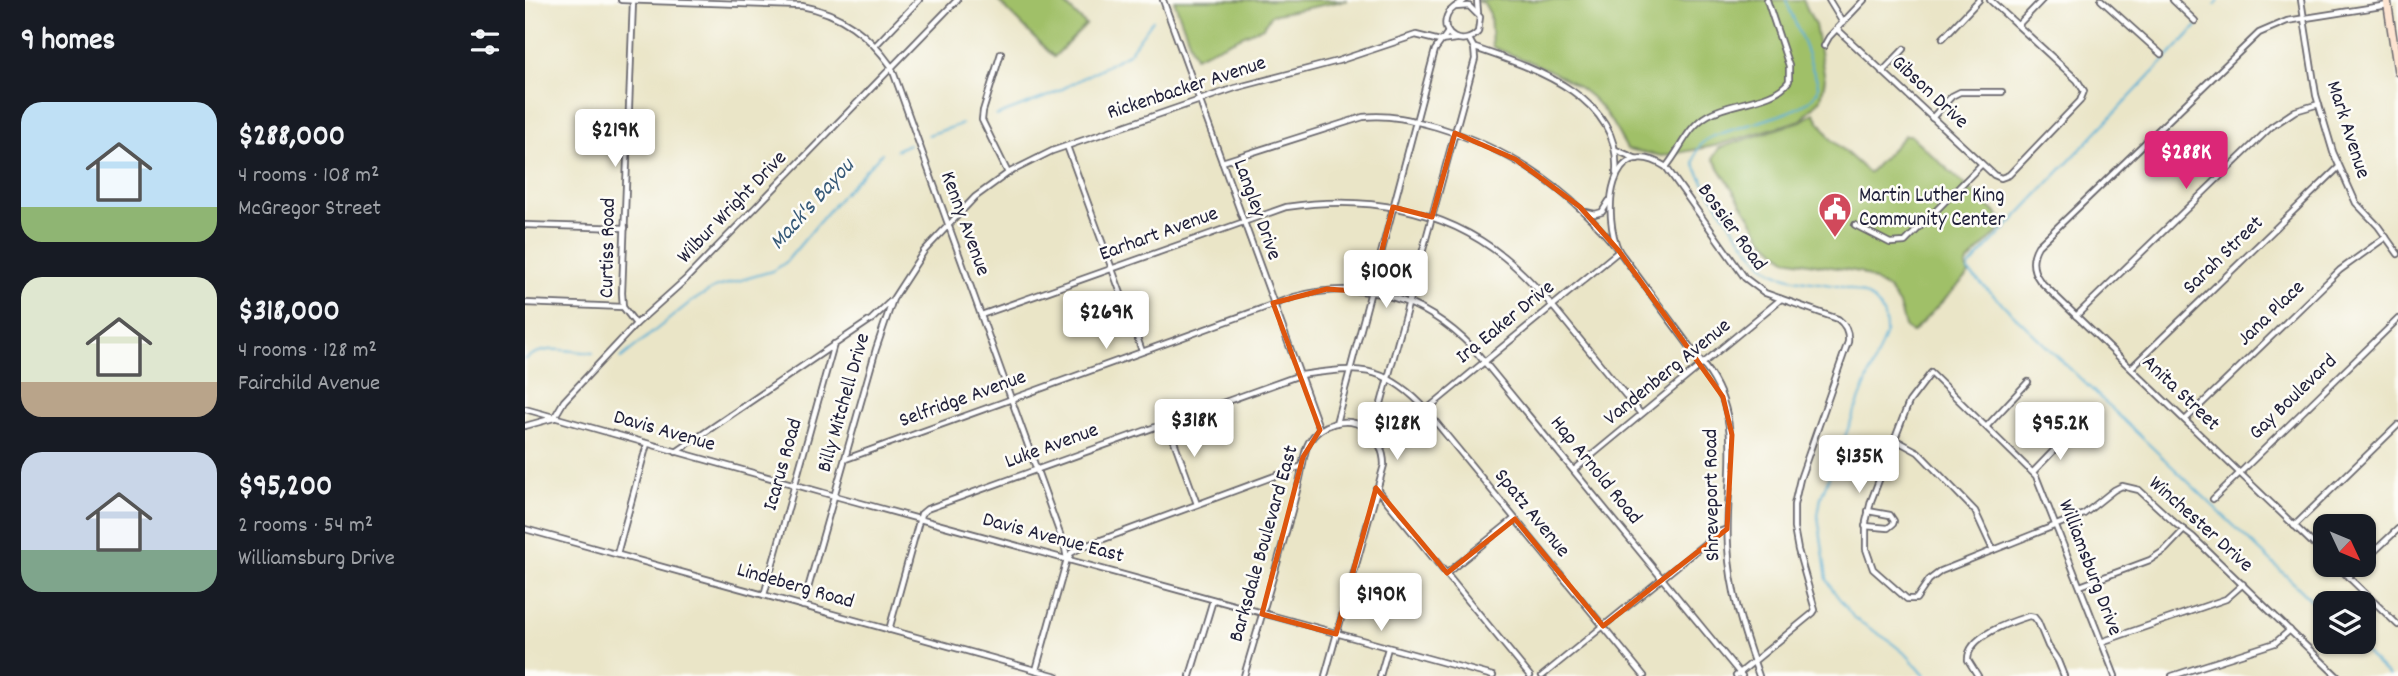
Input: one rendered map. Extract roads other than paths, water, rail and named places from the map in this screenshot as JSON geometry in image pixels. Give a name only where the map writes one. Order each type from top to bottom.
[{"type":"main road","points":[[2387,3],[2394,18],[2398,72]]},
{"type":"street","name":"Kenny Avenue","points":[[621,0],[802,6],[820,9],[852,25],[875,46],[891,66],[1067,559]]},
{"type":"street","name":"Curtiss Road","points":[[633,0],[623,307],[636,324]]},
{"type":"street","points":[[875,46],[919,0]]},
{"type":"street","name":"Wilbur Wright Drive","points":[[554,418],[564,401],[636,324],[685,280],[957,0]]},
{"type":"street","name":"Langley Drive","points":[[1163,0],[1320,430]]},
{"type":"street","points":[[1465,0],[1447,16],[1445,24],[1448,32],[1457,39],[1469,39],[1478,32],[1480,17],[1477,0]]},
{"type":"street","points":[[1616,149],[1632,159],[1655,161],[1666,167],[1691,129],[1707,116],[1736,103],[1777,93],[1789,80],[1789,66],[1767,0]]},
{"type":"street","points":[[1829,0],[1843,23]]},
{"type":"street","points":[[1824,46],[1864,0]]},
{"type":"street","points":[[1943,38],[1979,0]]},
{"type":"street","points":[[1990,0],[2018,25],[2042,0]]},
{"type":"street","points":[[2101,0],[2161,54]]},
{"type":"street","points":[[2173,0],[2195,21]]},
{"type":"street","name":"Mark Avenue","points":[[2301,0],[2319,104],[2339,167],[2356,204],[2398,254]]},
{"type":"street","points":[[2303,18],[2387,3]]},
{"type":"street","points":[[1455,7],[1469,6],[1480,17]]},
{"type":"street","name":"Anita Street","points":[[2303,18],[2276,24],[2250,40],[2038,246],[2032,265],[2037,277],[2076,316],[2313,544]]},
{"type":"street","name":"Gibson Drive","points":[[1836,29],[1994,175],[2001,178],[2009,175],[2062,120],[2081,99],[2084,91],[2077,80],[2018,25]]},
{"type":"street","points":[[1325,676],[1384,465],[1381,447],[1367,428],[1353,423],[1336,423],[1435,50],[1448,32]]},
{"type":"street","name":"Rickenbacker Avenue","points":[[947,224],[975,197],[1009,173],[1067,145],[1199,100],[1338,61],[1416,35],[1440,41],[1457,39]]},
{"type":"street","points":[[1373,435],[1475,59],[1474,48],[1469,39]]},
{"type":"street","name":"Shreveport Road","points":[[1474,48],[1522,65],[1573,92],[1591,105],[1603,119],[1616,149],[1611,229],[1619,251],[1703,364],[1723,397],[1732,435],[1727,529],[1729,560],[1735,598],[1759,676]]},
{"type":"street","points":[[1882,72],[1904,49]]},
{"type":"street","points":[[1001,53],[982,117],[984,128],[1009,173]]},
{"type":"street","points":[[1932,118],[1958,93],[2002,92]]},
{"type":"street","points":[[2076,316],[2278,121],[2295,111],[2319,104]]},
{"type":"street","points":[[1223,162],[1363,117],[1386,116],[1417,121],[1496,149],[1532,169],[1585,212],[1619,251]]},
{"type":"street","points":[[1067,145],[1142,351]]},
{"type":"street","points":[[1615,177],[1625,166],[1640,159]]},
{"type":"street","points":[[1855,225],[1890,243],[1906,242],[1982,164]]},
{"type":"street","name":"Bossier Road","points":[[1666,167],[1745,278],[1758,289],[1838,319],[1846,328],[1849,337],[1802,473],[1794,505],[1795,534],[1815,606],[1813,613],[1754,662]]},
{"type":"street","name":"Sarah Street","points":[[2131,368],[2339,167]]},
{"type":"street","points":[[1585,212],[1602,212],[1611,197]]},
{"type":"street","name":"Earhart Avenue","points":[[981,315],[1286,207],[1310,203],[1354,202],[1393,207],[1432,217],[1458,228],[1494,249],[1518,269],[1641,414]]},
{"type":"street","name":"Billy Mitchell Drive","points":[[803,606],[885,320],[893,299],[915,263],[947,224]]},
{"type":"street","points":[[525,225],[625,229]]},
{"type":"street","name":"Jana Place","points":[[2185,420],[2346,265],[2386,237]]},
{"type":"street","name":"Ira Eaker Drive","points":[[1381,447],[1619,251]]},
{"type":"street","name":"Selfridge Avenue","points":[[845,459],[1273,303],[1327,289],[1357,289],[1409,302]]},
{"type":"street","points":[[676,452],[872,319],[893,299]]},
{"type":"street","name":"Vandenberg Avenue","points":[[1574,470],[1781,299]]},
{"type":"street","name":"Hap Arnold Road","points":[[1409,302],[1450,327],[1484,361],[1739,675]]},
{"type":"street","points":[[525,303],[623,307]]},
{"type":"street","name":"Gay Boulevard","points":[[2213,499],[2398,319]]},
{"type":"street","name":"Icarus Road","points":[[764,595],[834,344]]},
{"type":"street","name":"Luke Avenue","points":[[921,519],[921,514],[927,509],[1300,375],[1350,369],[1388,378]]},
{"type":"street","name":"Williamsburg Drive","points":[[1913,600],[1907,599],[1885,582],[1873,569],[1867,556],[1865,526],[1868,511],[1909,402],[1931,373],[2033,472],[2115,676]]},
{"type":"street","name":"Spatz Avenue","points":[[1388,378],[1411,394],[1426,410],[1644,676]]},
{"type":"street","points":[[1987,426],[2028,382]]},
{"type":"street","name":"Davis Avenue","points":[[525,409],[835,496]]},
{"type":"street","points":[[525,426],[554,418]]},
{"type":"street","points":[[1167,422],[1197,504]]},
{"type":"street","name":"Barksdale Boulevard East","points":[[1244,676],[1303,466],[1303,457],[1309,442],[1320,430],[1336,423]]},
{"type":"street","points":[[2294,526],[2398,425]]},
{"type":"street","points":[[2033,472],[2059,445],[2076,435]]},
{"type":"street","points":[[1894,439],[1919,452],[1975,511],[1993,550]]},
{"type":"street","points":[[617,554],[647,444]]},
{"type":"street","points":[[1036,670],[1067,559],[1071,553],[1081,547],[1303,466]]},
{"type":"street","name":"Winchester Drive","points":[[1913,600],[1937,573],[2090,511],[2114,490],[2127,486],[2140,489],[2337,676]]},
{"type":"street","points":[[1376,488],[1529,676]]},
{"type":"street","name":"Davis Avenue East","points":[[835,496],[1493,676]]},
{"type":"street","points":[[1865,526],[1888,528],[1894,521],[1890,515],[1868,511]]},
{"type":"street","points":[[889,630],[921,519]]},
{"type":"street","points":[[1447,573],[1515,519]]},
{"type":"street","name":"Lindeberg Road","points":[[525,529],[1057,676]]},
{"type":"street","points":[[1542,676],[1719,532],[1727,529]]},
{"type":"street","points":[[2377,549],[2398,529]]},
{"type":"street","points":[[2080,586],[2155,557],[2184,530]]},
{"type":"street","points":[[2349,578],[2398,625]]},
{"type":"street","points":[[2101,642],[2229,597],[2243,584]]},
{"type":"street","points":[[1190,676],[1213,600]]},
{"type":"street","points":[[1979,676],[1968,660],[1970,650],[1988,632],[2029,616],[2038,622],[2064,676]]},
{"type":"street","points":[[2175,676],[2275,643],[2290,630]]},
{"type":"street","points":[[1380,676],[1388,648]]},
{"type":"street","points":[[1739,675],[1754,662]]},
{"type":"waterway","name":"Mack's Bayou","points":[[1786,0],[1817,80],[1815,96],[1788,112],[1706,140],[1697,150],[1694,163],[1728,220],[1769,269],[1784,276],[1859,292],[1873,300],[1883,313],[1886,333],[1821,497],[1818,516],[1827,579],[1832,589],[1854,618],[1908,656],[1925,676]]},
{"type":"waterway","points":[[2215,5],[2219,0]]},
{"type":"waterway","name":"Mack's Bayou","points":[[996,116],[1051,95],[1128,54],[1153,20]]},
{"type":"waterway","points":[[2197,26],[1968,271],[2313,602]]},
{"type":"waterway","name":"Mack's Bayou","points":[[928,135],[962,124]]},
{"type":"waterway","name":"Mack's Bayou","points":[[896,150],[909,144]]},
{"type":"waterway","name":"Mack's Bayou","points":[[621,358],[688,304],[714,288],[772,271],[785,263],[842,195],[882,153]]},
{"type":"waterway","name":"Mack's Bayou","points":[[525,359],[549,350],[593,353]]},
{"type":"waterway","points":[[2367,654],[2389,676]]},
{"type":"place","name":"Martin Luther King Community Center","points":[[1835,239]]}]
